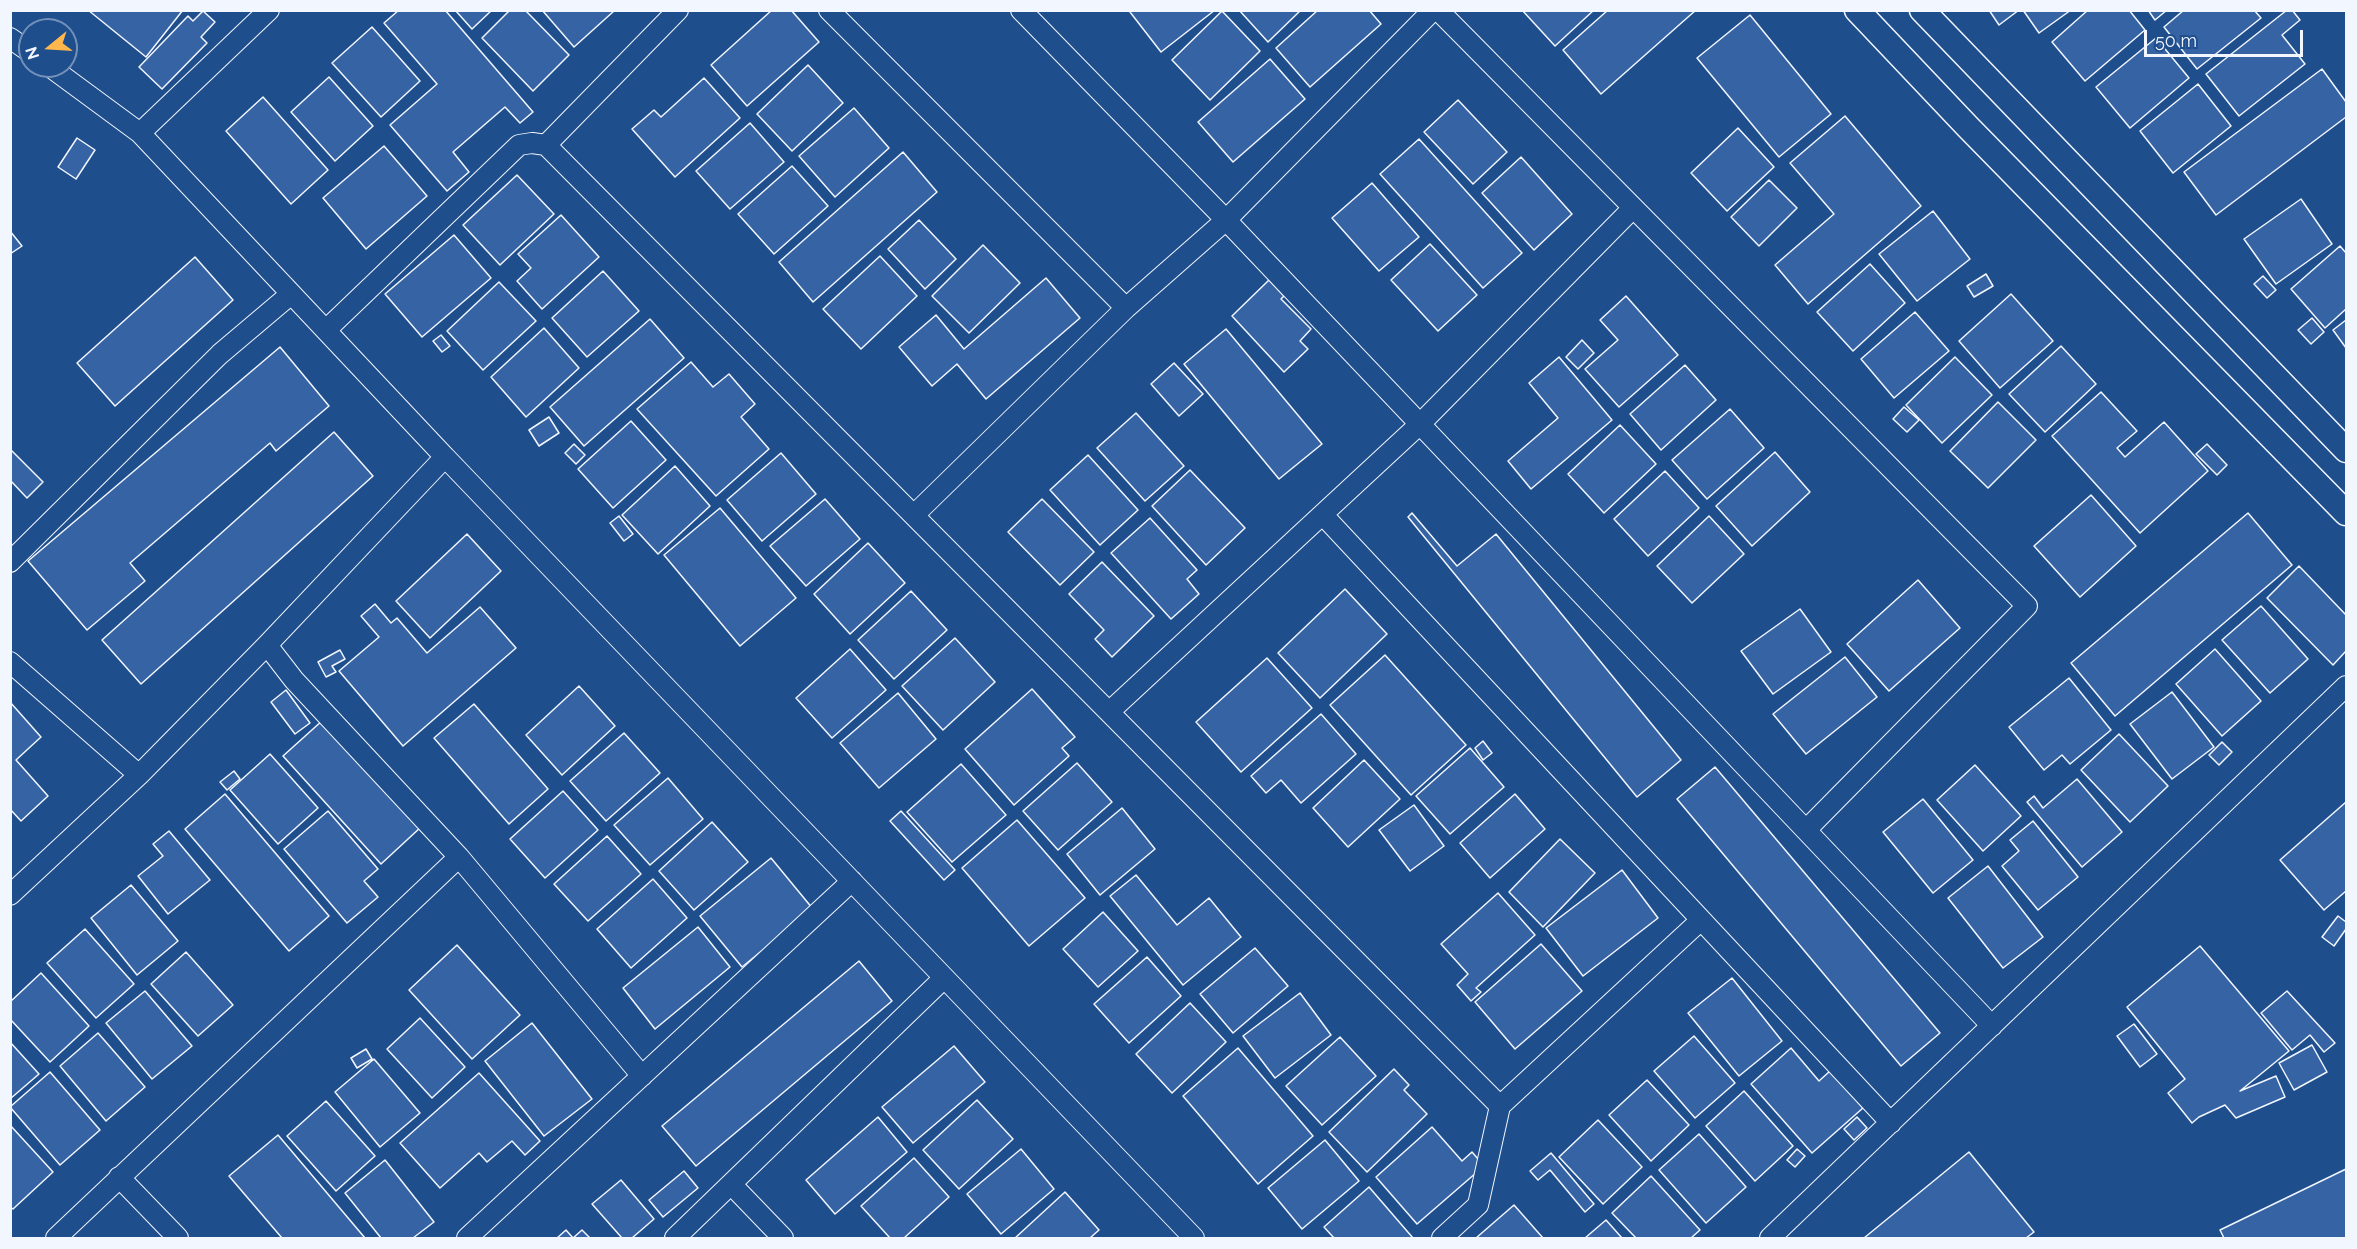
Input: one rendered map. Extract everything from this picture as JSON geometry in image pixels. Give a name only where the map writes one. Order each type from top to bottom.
[{"type":"street","points":[[140,133],[268,10]]},
{"type":"street","points":[[546,145],[678,10]]},
{"type":"street","points":[[829,10],[1126,308]]},
{"type":"street","points":[[1021,10],[1226,220],[1992,1026]]},
{"type":"street","points":[[914,515],[1126,308],[1226,220],[1433,10]]},
{"type":"street","points":[[1438,10],[2027,606],[1806,830]]},
{"type":"street","points":[[1857,10],[2346,513]]},
{"type":"street","points":[[1922,10],[2346,450]]},
{"type":"street","points":[[65,78],[140,133],[445,457],[1194,1239]]},
{"type":"street","points":[[326,330],[519,145],[532,143],[546,145],[1500,1106]]},
{"type":"street","points":[[1109,712],[1420,424],[1633,208]]},
{"type":"street","points":[[10,562],[220,354],[291,294]]},
{"type":"street","points":[[10,895],[139,775],[267,645],[445,457]]},
{"type":"street","points":[[1323,514],[1891,1123]]},
{"type":"street","points":[[267,645],[294,680],[459,857],[642,1076]]},
{"type":"street","points":[[10,662],[139,775]]},
{"type":"street","points":[[1770,1239],[2346,686]]},
{"type":"street","points":[[57,1239],[119,1177],[459,857]]},
{"type":"street","points":[[467,1239],[852,881]]},
{"type":"street","points":[[1442,1239],[1478,1205],[1500,1106],[1701,920]]},
{"type":"street","points":[[675,1239],[944,978]]},
{"type":"street","points":[[119,1177],[178,1239]]},
{"type":"street","points":[[731,1184],[783,1239]]},
{"type":"building","points":[[88,10],[183,10],[146,57]]},
{"type":"building","points":[[399,10],[445,10],[533,112],[520,123],[505,107],[453,152],[469,172],[447,191],[390,125],[437,84],[384,23]]},
{"type":"building","points":[[455,10],[492,10],[472,29]]},
{"type":"building","points":[[510,10],[525,10],[569,55],[533,91],[482,38]]},
{"type":"building","points":[[542,10],[614,10],[614,11],[574,47]]},
{"type":"building","points":[[772,10],[791,10],[819,42],[747,106],[711,65]]},
{"type":"building","points":[[1132,10],[1215,10],[1161,52],[1130,12]]},
{"type":"building","points":[[1239,10],[1301,10],[1268,42]]},
{"type":"building","points":[[1318,10],[1369,10],[1381,24],[1310,87],[1276,48]]},
{"type":"building","points":[[1522,10],[1594,10],[1555,46]]},
{"type":"building","points":[[1608,10],[1696,10],[1601,94],[1563,50]]},
{"type":"building","points":[[1989,10],[2019,10],[1999,25]]},
{"type":"building","points":[[2023,10],[2071,10],[2039,33]]},
{"type":"building","points":[[2088,10],[2129,10],[2145,30],[2085,81],[2052,42]]},
{"type":"building","points":[[2148,10],[2167,10],[2155,20]]},
{"type":"building","points":[[2184,10],[2254,10],[2261,18],[2197,69],[2164,27]]},
{"type":"building","points":[[2287,10],[2292,10],[2300,20],[2282,35],[2305,64],[2239,116],[2206,74]]},
{"type":"building","points":[[203,11],[215,22],[201,37],[207,43],[162,89],[139,67],[188,16],[193,21]]},
{"type":"building","points":[[1222,11],[1260,51],[1210,100],[1172,60]]},
{"type":"building","points":[[1750,15],[1831,114],[1779,157],[1697,58]]},
{"type":"building","points":[[372,27],[420,81],[381,117],[332,63]]},
{"type":"building","points":[[2156,38],[2189,78],[2130,128],[2096,87]]},
{"type":"building","points":[[1270,59],[1305,99],[1233,162],[1198,122]]},
{"type":"building","points":[[808,65],[843,103],[792,151],[757,114]]},
{"type":"building","points":[[2322,69],[2346,102],[2346,117],[2216,215],[2184,172]]},
{"type":"building","points":[[329,77],[373,126],[335,161],[291,112]]},
{"type":"building","points":[[704,78],[740,118],[675,177],[632,129],[654,110],[661,117]]},
{"type":"building","points":[[2198,84],[2231,126],[2173,173],[2140,131]]},
{"type":"building","points":[[263,97],[328,170],[291,204],[226,131]]},
{"type":"building","points":[[1458,100],[1507,152],[1473,184],[1424,132]]},
{"type":"building","points":[[854,108],[889,148],[835,197],[799,156]]},
{"type":"building","points":[[1845,116],[1921,206],[1808,304],[1775,265],[1834,214],[1790,163]]},
{"type":"building","points":[[750,123],[784,162],[730,209],[696,171]]},
{"type":"building","points":[[1738,128],[1774,167],[1727,211],[1691,173]]},
{"type":"building","points":[[77,138],[95,150],[76,179],[58,167]]},
{"type":"building","points":[[1419,139],[1522,253],[1483,288],[1380,174]]},
{"type":"building","points":[[384,146],[427,196],[366,249],[323,198]]},
{"type":"building","points":[[903,152],[937,192],[813,302],[779,262]]},
{"type":"building","points":[[1521,157],[1572,214],[1534,250],[1482,193]]},
{"type":"building","points":[[792,166],[828,206],[774,254],[738,214]]},
{"type":"building","points":[[517,175],[554,214],[500,265],[463,225]]},
{"type":"building","points":[[1769,180],[1797,208],[1759,246],[1731,217]]},
{"type":"building","points":[[1372,183],[1419,237],[1379,271],[1332,218]]},
{"type":"building","points":[[2301,199],[2332,244],[2276,284],[2244,239]]},
{"type":"building","points":[[1933,211],[1970,259],[1917,301],[1879,254]]},
{"type":"building","points":[[561,215],[599,257],[542,309],[517,281],[531,268],[518,254]]},
{"type":"building","points":[[919,220],[956,259],[925,289],[888,249]]},
{"type":"building","points":[[10,231],[22,246],[10,254]]},
{"type":"building","points":[[454,235],[491,278],[422,337],[385,294]]},
{"type":"building","points":[[1430,244],[1477,295],[1438,331],[1391,280]]},
{"type":"building","points":[[983,245],[1020,283],[969,333],[932,296]]},
{"type":"building","points":[[2340,246],[2346,253],[2346,309],[2325,328],[2291,289]]},
{"type":"building","points":[[880,256],[917,296],[861,349],[823,309]]},
{"type":"building","points":[[195,257],[233,300],[115,406],[77,363]]},
{"type":"building","points":[[1870,264],[1905,303],[1853,351],[1817,312]]},
{"type":"building","points":[[603,271],[639,311],[587,357],[552,318]]},
{"type":"building","points":[[1986,274],[1993,286],[1974,297],[1967,286]]},
{"type":"building","points":[[2263,276],[2276,290],[2267,298],[2254,284]]},
{"type":"building","points":[[1046,278],[1080,318],[986,399],[957,364],[932,386],[899,347],[936,315],[964,349]]},
{"type":"building","points":[[1269,280],[1284,296],[1281,299],[1311,329],[1300,341],[1308,349],[1284,372],[1232,316]]},
{"type":"building","points":[[499,282],[536,321],[483,370],[447,331]]},
{"type":"building","points":[[2011,294],[2053,341],[2000,388],[1959,341]]},
{"type":"building","points":[[1626,296],[1678,355],[1619,407],[1585,369],[1618,340],[1600,320]]},
{"type":"building","points":[[1915,312],[1949,351],[1894,398],[1861,359]]},
{"type":"building","points":[[2312,318],[2324,332],[2311,344],[2298,330]]},
{"type":"building","points":[[650,319],[684,358],[584,446],[550,407]]},
{"type":"building","points":[[2346,320],[2346,348],[2333,330]]},
{"type":"building","points":[[544,328],[579,368],[526,417],[491,377]]},
{"type":"building","points":[[1226,329],[1322,444],[1279,479],[1184,364]]},
{"type":"building","points":[[441,335],[450,346],[442,352],[433,341]]},
{"type":"building","points":[[1582,340],[1594,353],[1578,369],[1566,357]]},
{"type":"building","points":[[2061,346],[2096,384],[2045,432],[2009,394]]},
{"type":"building","points":[[280,347],[329,406],[276,451],[270,443],[130,563],[145,581],[87,630],[28,561]]},
{"type":"building","points":[[1559,357],[1612,420],[1531,489],[1508,461],[1558,418],[1529,383]]},
{"type":"building","points":[[1955,357],[1992,395],[1942,443],[1906,405]]},
{"type":"building","points":[[691,362],[713,387],[729,374],[755,404],[741,417],[769,449],[716,496],[637,409]]},
{"type":"building","points":[[1174,363],[1203,394],[1179,416],[1151,384]]},
{"type":"building","points":[[1685,365],[1716,400],[1661,450],[1630,414]]},
{"type":"building","points":[[2101,392],[2137,431],[2117,448],[2125,457],[2164,422],[2208,471],[2140,533],[2052,436]]},
{"type":"building","points":[[1998,402],[2036,440],[1988,488],[1950,451]]},
{"type":"building","points":[[1904,407],[1919,420],[1907,432],[1893,419]]},
{"type":"building","points":[[1730,409],[1764,448],[1707,499],[1672,460]]},
{"type":"building","points":[[1136,413],[1184,466],[1145,501],[1097,448]]},
{"type":"building","points":[[549,417],[559,433],[539,446],[529,430]]},
{"type":"building","points":[[631,421],[666,460],[613,508],[578,469]]},
{"type":"building","points":[[1620,425],[1656,464],[1604,513],[1568,474]]},
{"type":"building","points":[[334,432],[373,476],[141,684],[102,640]]},
{"type":"building","points":[[574,444],[585,455],[576,464],[565,453]]},
{"type":"building","points":[[2207,444],[2227,465],[2217,475],[2196,454]]},
{"type":"building","points":[[10,449],[43,482],[27,498],[10,480]]},
{"type":"building","points":[[1775,452],[1810,492],[1752,546],[1716,506]]},
{"type":"building","points":[[781,453],[816,494],[762,541],[727,500]]},
{"type":"building","points":[[1088,455],[1138,510],[1100,545],[1050,490]]},
{"type":"building","points":[[675,466],[710,506],[658,554],[622,515]]},
{"type":"building","points":[[1190,470],[1245,528],[1206,565],[1152,506]]},
{"type":"building","points":[[1665,471],[1699,508],[1648,556],[1614,519]]},
{"type":"building","points":[[2091,495],[2136,546],[2080,597],[2034,546]]},
{"type":"building","points":[[825,499],[860,539],[806,586],[770,546]]},
{"type":"building","points":[[1042,499],[1094,552],[1060,585],[1008,532]]},
{"type":"building","points":[[720,508],[796,598],[740,646],[664,555]]},
{"type":"building","points":[[1412,513],[1457,566],[1496,534],[1681,760],[1637,797],[1408,517]]},
{"type":"building","points":[[2248,513],[2292,565],[2115,716],[2071,663]]},
{"type":"building","points":[[619,516],[633,534],[624,541],[610,523]]},
{"type":"building","points":[[1709,516],[1744,554],[1692,603],[1657,566]]},
{"type":"building","points":[[1150,518],[1197,570],[1187,579],[1199,594],[1171,619],[1111,553]]},
{"type":"building","points":[[467,534],[501,571],[430,638],[396,601]]},
{"type":"building","points":[[868,543],[905,583],[850,634],[814,594]]},
{"type":"building","points":[[1102,562],[1154,616],[1112,657],[1095,639],[1104,630],[1069,594]]},
{"type":"building","points":[[2299,566],[2346,615],[2346,651],[2333,665],[2267,598]]},
{"type":"building","points":[[1918,580],[1960,628],[1889,691],[1847,644]]},
{"type":"building","points":[[1345,589],[1387,634],[1320,698],[1278,653]]},
{"type":"building","points":[[911,591],[947,630],[894,679],[858,640]]},
{"type":"building","points":[[375,604],[391,623],[397,618],[427,653],[480,607],[516,648],[403,746],[339,671],[379,637],[361,616]]},
{"type":"building","points":[[2261,606],[2308,659],[2270,693],[2222,640]]},
{"type":"building","points":[[1800,609],[1831,652],[1773,694],[1741,651]]},
{"type":"building","points":[[955,638],[995,682],[943,730],[902,686]]},
{"type":"building","points":[[850,649],[886,690],[832,738],[796,698]]},
{"type":"building","points":[[2215,649],[2261,701],[2222,736],[2176,684]]},
{"type":"building","points":[[340,650],[345,659],[332,666],[336,672],[326,677],[318,662]]},
{"type":"building","points":[[1385,655],[1466,745],[1411,795],[1330,705]]},
{"type":"building","points":[[1845,657],[1877,697],[1806,754],[1773,714]]},
{"type":"building","points":[[1267,658],[1312,708],[1241,772],[1196,722]]},
{"type":"building","points":[[2069,678],[2111,730],[2070,764],[2062,755],[2044,770],[2009,727]]},
{"type":"building","points":[[579,686],[615,726],[562,775],[526,735]]},
{"type":"building","points":[[1032,689],[1075,737],[1062,748],[1069,756],[1014,805],[965,749]]},
{"type":"building","points":[[286,690],[310,723],[295,734],[271,702]]},
{"type":"building","points":[[2172,692],[2214,747],[2172,779],[2130,724]]},
{"type":"building","points":[[898,693],[936,739],[879,788],[840,743]]},
{"type":"building","points":[[10,702],[41,737],[16,760],[48,796],[21,821],[10,809]]},
{"type":"building","points":[[474,704],[548,789],[509,824],[434,738]]},
{"type":"building","points":[[1321,714],[1356,754],[1301,803],[1281,780],[1266,793],[1251,776]]},
{"type":"building","points":[[323,720],[421,827],[381,864],[283,756]]},
{"type":"building","points":[[624,733],[660,773],[606,821],[570,781]]},
{"type":"building","points":[[2119,734],[2168,786],[2130,822],[2081,770]]},
{"type":"building","points":[[1483,741],[1492,753],[1483,760],[1475,748]]},
{"type":"building","points":[[2222,742],[2232,752],[2219,765],[2209,755]]},
{"type":"building","points":[[1470,748],[1504,787],[1450,834],[1416,796]]},
{"type":"building","points":[[270,754],[318,808],[278,844],[230,790]]},
{"type":"building","points":[[1364,760],[1400,799],[1348,847],[1313,808]]},
{"type":"building","points":[[1077,763],[1112,802],[1058,850],[1023,811]]},
{"type":"building","points":[[961,764],[1006,815],[952,862],[907,812]]},
{"type":"building","points":[[1975,765],[2021,816],[1983,851],[1937,800]]},
{"type":"building","points":[[1715,767],[1940,1033],[1901,1066],[1677,799]]},
{"type":"building","points":[[234,771],[240,779],[227,790],[220,782]]},
{"type":"building","points":[[668,778],[703,819],[650,865],[614,825]]},
{"type":"building","points":[[2077,779],[2122,832],[2082,867],[2027,802],[2034,796],[2043,808]]},
{"type":"building","points":[[563,791],[598,830],[545,878],[510,839]]},
{"type":"building","points":[[225,794],[329,916],[289,951],[185,829]]},
{"type":"building","points":[[1515,794],[1545,829],[1490,878],[1460,843]]},
{"type":"building","points":[[1923,799],[1973,860],[1933,893],[1883,832]]},
{"type":"building","points":[[2346,802],[2346,891],[2324,910],[2280,860]]},
{"type":"building","points":[[1414,805],[1444,846],[1410,871],[1379,830]]},
{"type":"building","points":[[1122,808],[1155,849],[1100,895],[1067,854]]},
{"type":"building","points":[[328,811],[378,869],[364,881],[378,897],[347,923],[284,849]]},
{"type":"building","points":[[901,811],[955,870],[944,880],[890,821]]},
{"type":"building","points":[[1017,820],[1085,898],[1029,946],[962,868]]},
{"type":"building","points":[[2033,821],[2078,877],[2038,910],[2002,866],[2019,851],[2010,840]]},
{"type":"building","points":[[712,822],[748,862],[694,910],[659,871]]},
{"type":"building","points":[[169,831],[210,880],[168,914],[138,876],[163,856],[153,844]]},
{"type":"building","points":[[607,836],[641,874],[588,921],[554,884]]},
{"type":"building","points":[[1560,839],[1595,873],[1543,927],[1509,892]]},
{"type":"building","points":[[771,858],[813,909],[742,967],[700,916]]},
{"type":"building","points":[[1988,866],[2043,937],[2003,968],[1948,898]]},
{"type":"building","points":[[1622,870],[1658,918],[1583,976],[1546,928]]},
{"type":"building","points":[[1136,875],[1177,925],[1209,898],[1241,937],[1183,985],[1110,896]]},
{"type":"building","points":[[653,879],[687,918],[631,968],[597,929]]},
{"type":"building","points":[[131,885],[178,941],[137,975],[91,918]]},
{"type":"building","points":[[1498,893],[1535,935],[1476,988],[1481,992],[1471,1001],[1457,985],[1468,974],[1441,944]]},
{"type":"building","points":[[1103,912],[1138,951],[1098,987],[1063,949]]},
{"type":"building","points":[[2338,916],[2346,922],[2346,929],[2334,946],[2322,937]]},
{"type":"building","points":[[698,927],[730,967],[655,1029],[623,988]]},
{"type":"building","points":[[85,929],[134,984],[96,1018],[47,963]]},
{"type":"building","points":[[1541,944],[1582,991],[1515,1049],[1475,1002]]},
{"type":"building","points":[[457,945],[520,1015],[472,1059],[409,990]]},
{"type":"building","points":[[2200,946],[2289,1051],[2240,1091],[2276,1076],[2285,1097],[2236,1118],[2225,1105],[2199,1117],[2192,1123],[2168,1093],[2185,1079],[2127,1007]]},
{"type":"building","points":[[1255,948],[1288,986],[1233,1033],[1200,994]]},
{"type":"building","points":[[186,952],[233,1005],[198,1036],[151,984]]},
{"type":"building","points":[[1147,957],[1181,996],[1129,1043],[1094,1004]]},
{"type":"building","points":[[859,961],[892,1001],[696,1166],[662,1126]]},
{"type":"building","points":[[41,973],[89,1026],[50,1062],[10,1019],[10,1002]]},
{"type":"building","points":[[1732,978],[1782,1041],[1739,1076],[1688,1013]]},
{"type":"building","points":[[145,991],[192,1046],[152,1079],[106,1023]]},
{"type":"building","points":[[2287,991],[2335,1043],[2324,1052],[2310,1035],[2292,1050],[2261,1013]]},
{"type":"building","points":[[1300,993],[1331,1035],[1275,1078],[1243,1036]]},
{"type":"building","points":[[1190,1003],[1226,1042],[1172,1093],[1136,1054]]},
{"type":"building","points":[[420,1018],[465,1067],[432,1098],[387,1049]]},
{"type":"building","points":[[532,1023],[592,1099],[544,1136],[485,1061]]},
{"type":"building","points":[[2134,1024],[2157,1054],[2140,1067],[2117,1036]]},
{"type":"building","points":[[98,1033],[145,1087],[106,1121],[60,1066]]},
{"type":"building","points":[[1694,1036],[1735,1083],[1695,1118],[1654,1071]]},
{"type":"building","points":[[1340,1037],[1376,1076],[1322,1125],[1286,1086]]},
{"type":"building","points":[[10,1042],[39,1074],[10,1099]]},
{"type":"building","points":[[2312,1045],[2327,1072],[2294,1090],[2279,1063]]},
{"type":"building","points":[[954,1046],[985,1082],[913,1143],[882,1107]]},
{"type":"building","points":[[1238,1048],[1313,1136],[1258,1184],[1183,1096]]},
{"type":"building","points":[[1791,1048],[1819,1081],[1830,1071],[1863,1108],[1812,1153],[1751,1084]]},
{"type":"building","points":[[366,1049],[372,1059],[357,1068],[351,1058]]},
{"type":"building","points":[[374,1059],[420,1113],[380,1147],[335,1092]]},
{"type":"building","points":[[1394,1069],[1409,1085],[1404,1090],[1427,1114],[1367,1172],[1329,1132]]},
{"type":"building","points":[[50,1072],[100,1130],[60,1165],[10,1107]]},
{"type":"building","points":[[479,1073],[540,1141],[525,1155],[512,1141],[487,1162],[479,1153],[440,1188],[400,1143]]},
{"type":"building","points":[[1647,1080],[1689,1125],[1651,1161],[1609,1115]]},
{"type":"building","points":[[1744,1091],[1793,1146],[1755,1181],[1706,1126]]},
{"type":"building","points":[[977,1100],[1013,1139],[959,1189],[923,1150]]},
{"type":"building","points":[[326,1101],[375,1156],[336,1191],[287,1136]]},
{"type":"building","points":[[878,1117],[907,1152],[835,1214],[806,1180]]},
{"type":"building","points":[[1857,1117],[1867,1128],[1854,1140],[1844,1129]]},
{"type":"building","points":[[1598,1120],[1642,1167],[1603,1204],[1559,1157]]},
{"type":"building","points":[[10,1125],[53,1172],[13,1209],[10,1207]]},
{"type":"building","points":[[1432,1127],[1462,1161],[1472,1152],[1484,1166],[1417,1224],[1376,1177]]},
{"type":"building","points":[[1699,1134],[1746,1187],[1706,1223],[1659,1170]]},
{"type":"building","points":[[278,1135],[365,1238],[282,1238],[229,1176]]},
{"type":"building","points":[[1325,1140],[1359,1181],[1302,1229],[1268,1188]]},
{"type":"building","points":[[1021,1149],[1054,1189],[1001,1234],[967,1194]]},
{"type":"building","points":[[1797,1149],[1805,1156],[1795,1167],[1787,1160]]},
{"type":"building","points":[[1969,1152],[2034,1232],[2026,1238],[1864,1238]]},
{"type":"building","points":[[1551,1153],[1594,1204],[1585,1212],[1550,1170],[1538,1180],[1530,1171]]},
{"type":"building","points":[[914,1158],[949,1197],[904,1238],[890,1238],[861,1206]]},
{"type":"building","points":[[385,1160],[434,1222],[413,1238],[381,1238],[345,1193]]},
{"type":"building","points":[[2346,1169],[2346,1238],[2224,1238],[2220,1230]]},
{"type":"building","points":[[684,1171],[698,1188],[663,1217],[649,1200]]},
{"type":"building","points":[[1651,1176],[1700,1230],[1691,1238],[1636,1238],[1612,1213]]},
{"type":"building","points":[[621,1180],[654,1219],[632,1238],[622,1238],[592,1204]]},
{"type":"building","points":[[1369,1187],[1413,1238],[1334,1238],[1324,1227]]},
{"type":"building","points":[[1065,1192],[1099,1230],[1090,1238],[1015,1238]]},
{"type":"building","points":[[1514,1205],[1543,1238],[1476,1238]]},
{"type":"building","points":[[1606,1220],[1622,1238],[1585,1238]]},
{"type":"building","points":[[566,1230],[573,1238],[557,1238]]},
{"type":"building","points":[[582,1230],[590,1238],[573,1238]]}]
